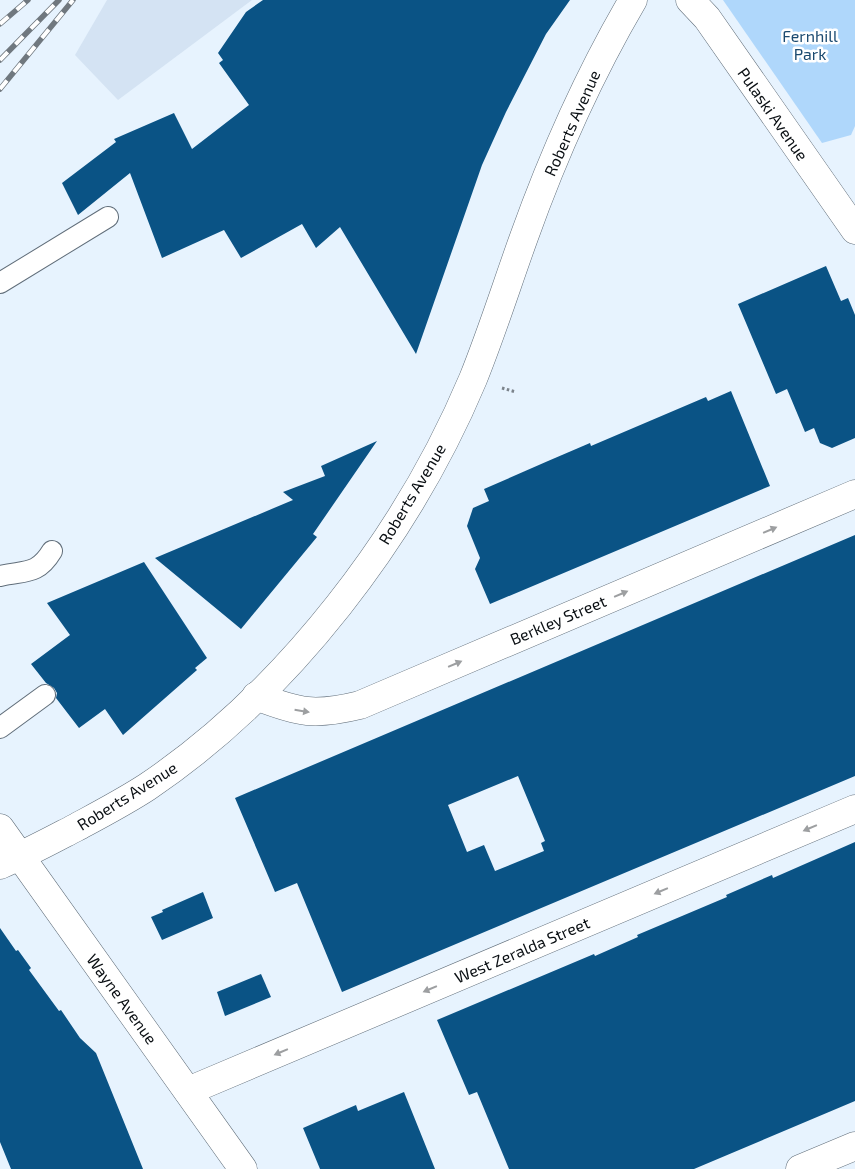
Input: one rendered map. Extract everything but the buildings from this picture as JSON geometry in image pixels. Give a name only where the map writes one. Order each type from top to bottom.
[{"type":"main road","name":"Roberts Avenue","points":[[10,861],[101,814],[146,787],[212,736],[276,677],[312,638],[351,589],[396,523],[436,456],[473,378],[547,177],[598,64],[633,0]]},
{"type":"main road","name":"Pulaski Avenue","points":[[690,0],[707,18],[855,230]]},
{"type":"main road","name":"Berkley Street","points":[[256,696],[285,708],[308,712],[335,711],[360,705],[855,494]]},
{"type":"main road","name":"West Zeralda Street","points":[[188,1092],[855,809]]},
{"type":"main road","name":"Wayne Avenue","points":[[0,828],[10,861],[188,1092],[244,1169]]},
{"type":"main road","points":[[800,1169],[855,1146]]},
{"type":"lane","points":[[0,283],[108,217]]},
{"type":"lane","points":[[0,576],[27,573],[45,562],[52,551]]},
{"type":"lane","points":[[0,728],[45,695]]},
{"type":"shaded area","points":[[107,0],[252,0],[118,100],[75,55]]},
{"type":"green space","name":"Fernhill Park","points":[[723,0],[855,0],[855,126],[851,135],[822,143]]},
{"type":"railway","points":[[0,24],[28,0]]},
{"type":"railway","points":[[0,60],[59,0]]},
{"type":"railway","points":[[0,89],[73,0]]}]
